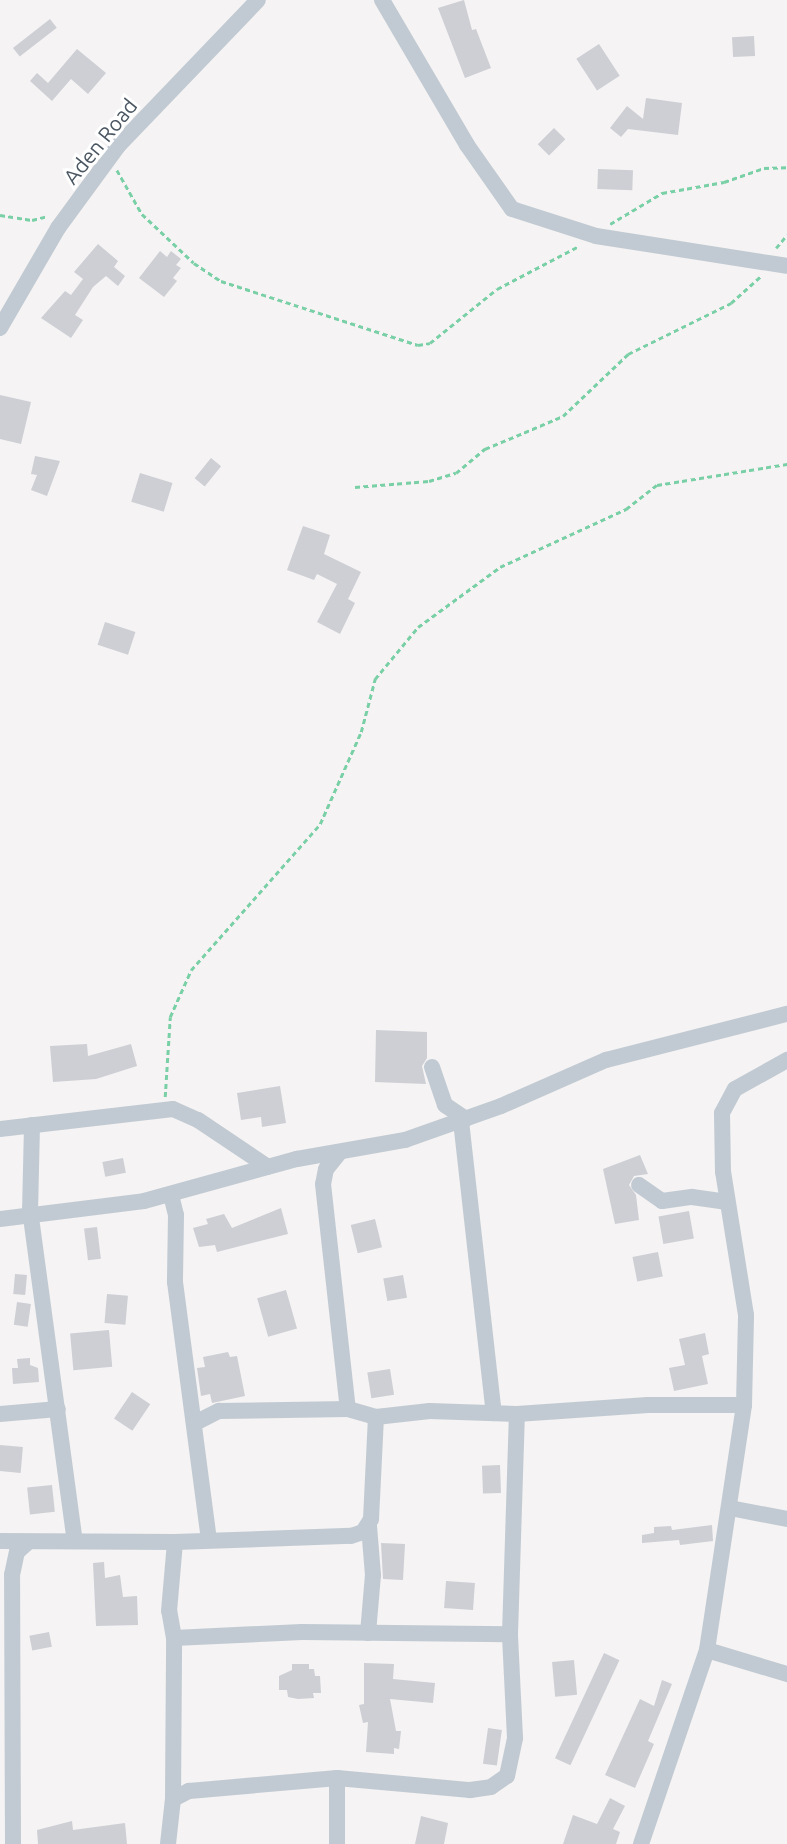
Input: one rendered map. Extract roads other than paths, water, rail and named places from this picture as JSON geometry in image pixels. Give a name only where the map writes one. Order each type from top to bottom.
[{"type":"street","name":"Aden Road","points":[[0,328],[58,228],[111,156],[187,69],[258,0]]},
{"type":"street","points":[[382,0],[467,145],[512,209],[596,236],[766,264],[787,265]]},
{"type":"street","points":[[0,1219],[171,1195],[268,1167],[405,1140],[463,1120],[606,1060],[787,1014]]},
{"type":"street","points":[[641,1844],[707,1650],[744,1405],[746,1315],[726,1202],[722,1113],[735,1089],[787,1060]]},
{"type":"street","points":[[432,1067],[445,1105],[463,1120],[494,1413]]},
{"type":"street","points":[[0,1129],[166,1110],[198,1120],[268,1167]]},
{"type":"street","points":[[32,1125],[31,1216],[75,1541]]},
{"type":"street","points":[[340,1152],[326,1169],[323,1184],[348,1409]]},
{"type":"street","points":[[639,1185],[662,1200],[692,1197],[726,1202]]},
{"type":"street","points":[[171,1195],[176,1215],[175,1282],[197,1422],[209,1539]]},
{"type":"street","points":[[197,1422],[219,1411],[348,1409],[376,1417],[430,1411],[517,1414],[648,1405],[744,1405]]},
{"type":"street","points":[[0,1414],[58,1409]]},
{"type":"street","points":[[173,1799],[189,1791],[337,1778],[470,1790],[491,1787],[507,1776],[515,1738],[510,1634],[517,1414]]},
{"type":"street","points":[[368,1633],[373,1575],[369,1526],[376,1417]]},
{"type":"street","points":[[730,1508],[787,1519]]},
{"type":"street","points":[[0,1541],[175,1542],[209,1539],[336,1538],[369,1526]]},
{"type":"street","points":[[13,1844],[12,1575],[17,1552],[28,1542]]},
{"type":"street","points":[[168,1844],[173,1799],[174,1638],[169,1611],[175,1542]]},
{"type":"street","points":[[174,1638],[368,1633],[510,1634]]},
{"type":"street","points":[[707,1650],[787,1674]]},
{"type":"street","points":[[337,1778],[337,1844]]}]
